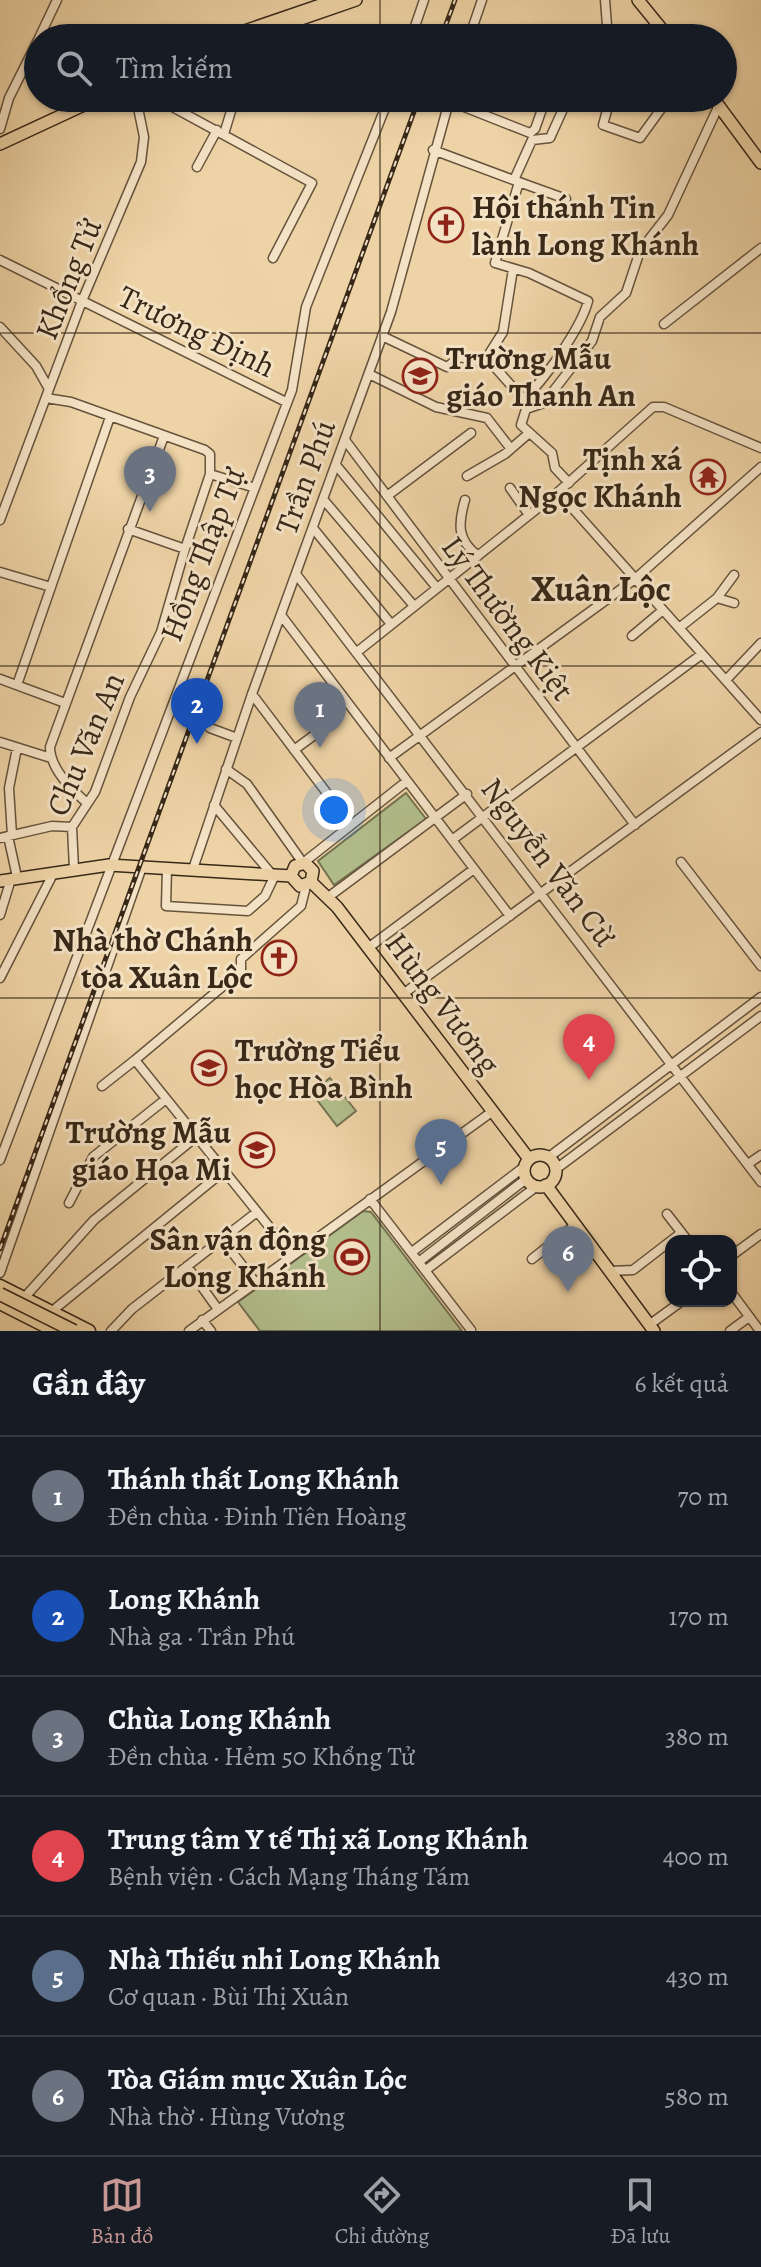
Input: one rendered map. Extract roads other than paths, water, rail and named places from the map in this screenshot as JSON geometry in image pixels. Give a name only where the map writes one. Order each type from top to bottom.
[{"type":"highway","points":[[0,1286],[89,1331]]},
{"type":"highway","points":[[0,1294],[74,1331]]},
{"type":"highway","points":[[0,1303],[39,1327],[55,1331]]},
{"type":"highway","points":[[39,1327],[51,1312]]},
{"type":"main road","points":[[265,24],[335,0]]},
{"type":"main road","points":[[287,24],[356,0]]},
{"type":"main road","points":[[638,0],[659,24]]},
{"type":"main road","points":[[0,137],[52,112]]},
{"type":"main road","points":[[0,144],[69,112]]},
{"type":"main road","points":[[723,112],[761,163]]},
{"type":"main road","points":[[303,863],[313,869],[308,884],[296,885],[291,876],[295,866],[303,863]]},
{"type":"main road","points":[[9,879],[109,865],[291,876]]},
{"type":"main road","name":"Hùng Vương","points":[[308,884],[327,898],[368,948],[493,1111],[526,1168]]},
{"type":"main road","points":[[541,1186],[556,1169],[549,1157],[542,1154],[526,1168],[541,1186],[575,1225],[652,1328]]},
{"type":"street","points":[[46,24],[57,0]]},
{"type":"street","points":[[416,24],[424,0]]},
{"type":"street","points":[[474,24],[482,0]]},
{"type":"street","points":[[605,0],[607,24]]},
{"type":"street","points":[[0,129],[5,96],[24,64]]},
{"type":"street","name":"Khổng Tử","points":[[0,520],[82,301],[141,162],[144,137],[139,112]]},
{"type":"street","points":[[182,112],[312,183],[273,258]]},
{"type":"street","points":[[197,167],[229,112]]},
{"type":"street","name":"Hồng Thập Tự","points":[[0,1160],[297,373],[306,307],[383,112]]},
{"type":"street","name":"Trần Phú","points":[[193,869],[252,694],[399,285],[445,112]]},
{"type":"street","points":[[480,112],[530,133],[535,129],[541,112]]},
{"type":"street","points":[[523,399],[532,392],[560,353],[586,309],[587,299],[494,260],[532,140],[550,138],[562,112]]},
{"type":"street","points":[[607,112],[603,125],[640,138],[659,112]]},
{"type":"street","points":[[526,409],[541,406],[555,390],[592,341],[600,317],[626,293],[640,251],[668,215],[712,112]]},
{"type":"street","points":[[433,150],[566,199]]},
{"type":"street","points":[[664,324],[761,248]]},
{"type":"street","name":"Trương Định","points":[[0,260],[286,402]]},
{"type":"street","points":[[484,362],[503,332],[513,269]]},
{"type":"street","points":[[586,309],[600,317]]},
{"type":"street","points":[[0,327],[36,366],[48,393],[208,452],[210,474],[252,487]]},
{"type":"street","points":[[382,336],[449,367],[460,357],[493,365],[523,399],[526,409],[521,425],[552,453],[555,468],[569,483]]},
{"type":"street","points":[[369,374],[436,407],[487,418],[511,449]]},
{"type":"street","points":[[357,652],[569,483],[657,406],[761,448]]},
{"type":"street","points":[[17,685],[110,417]]},
{"type":"street","points":[[387,496],[471,433]]},
{"type":"street","points":[[467,476],[511,449],[528,434]]},
{"type":"street","points":[[87,803],[70,787],[51,758],[50,747],[164,436]]},
{"type":"street","name":"Lý Thường Kiệt","points":[[345,440],[635,825]]},
{"type":"street","points":[[336,465],[437,588]]},
{"type":"street","points":[[389,758],[635,579],[761,467]]},
{"type":"street","name":"Chu Văn An","points":[[74,869],[72,827],[95,792],[130,697],[161,632],[167,600],[210,474]]},
{"type":"street","points":[[510,488],[529,515]]},
{"type":"street","points":[[558,492],[761,720]]},
{"type":"street","points":[[323,499],[414,606]]},
{"type":"street","points":[[465,500],[460,534],[468,548],[478,556]]},
{"type":"street","points":[[313,528],[391,624]]},
{"type":"street","points":[[128,529],[185,549]]},
{"type":"street","points":[[0,572],[51,587]]},
{"type":"street","name":"Nguyễn Văn Cừ","points":[[296,574],[543,892],[761,1182]]},
{"type":"street","points":[[679,628],[717,598],[734,575]]},
{"type":"street","points":[[717,598],[734,603]]},
{"type":"street","points":[[632,636],[663,610]]},
{"type":"street","points":[[281,615],[510,916]]},
{"type":"street","points":[[726,680],[761,643]]},
{"type":"street","points":[[452,840],[702,654]]},
{"type":"street","points":[[0,679],[65,703]]},
{"type":"street","points":[[252,694],[351,825]]},
{"type":"street","points":[[210,728],[237,738]]},
{"type":"street","points":[[403,994],[761,732]]},
{"type":"street","points":[[294,750],[313,736]]},
{"type":"street","points":[[0,742],[51,758]]},
{"type":"street","points":[[0,915],[9,879],[9,788],[17,748]]},
{"type":"street","points":[[226,769],[247,784],[303,863],[407,781]]},
{"type":"street","points":[[327,898],[467,794]]},
{"type":"street","points":[[167,868],[164,904],[169,907],[248,911],[265,896],[274,877],[214,805]]},
{"type":"street","points":[[7,836],[52,826],[72,827]]},
{"type":"street","points":[[681,862],[761,966]]},
{"type":"street","points":[[0,1273],[142,867]]},
{"type":"street","points":[[368,948],[474,869]]},
{"type":"street","points":[[0,978],[54,871]]},
{"type":"street","points":[[102,1086],[241,971],[241,959],[301,906],[308,884]]},
{"type":"street","points":[[549,1157],[761,997]]},
{"type":"street","points":[[556,1169],[761,1016]]},
{"type":"street","points":[[135,1060],[292,1255]]},
{"type":"street","points":[[69,1203],[93,1157],[166,1099]]},
{"type":"street","points":[[189,1331],[493,1111]]},
{"type":"street","points":[[24,1298],[94,1220],[196,1137]]},
{"type":"street","points":[[748,1164],[761,1155]]},
{"type":"street","points":[[412,1252],[526,1168]]},
{"type":"street","points":[[420,1261],[526,1168]]},
{"type":"street","points":[[51,1312],[224,1171]]},
{"type":"street","points":[[426,1270],[541,1186]]},
{"type":"street","points":[[370,1199],[471,1330]]},
{"type":"street","points":[[111,1331],[125,1315],[257,1212]]},
{"type":"street","points":[[609,1270],[633,1270],[681,1233],[667,1214]]},
{"type":"street","points":[[532,1259],[575,1225]]},
{"type":"street","points":[[737,1252],[761,1234]]},
{"type":"street","points":[[222,1239],[255,1282]]},
{"type":"street","points":[[187,1266],[217,1308]]},
{"type":"street","points":[[737,1300],[760,1331]]},
{"type":"street","points":[[652,1328],[675,1307]]},
{"type":"street","points":[[730,1331],[749,1317]]},
{"type":"street","points":[[202,1320],[211,1331]]},
{"type":"railway","points":[[446,24],[455,0]]},
{"type":"railway","points":[[0,1249],[414,112]]},
{"type":"place","name":"Hội thánh Tin lành Long Khánh","points":[[446,225]]},
{"type":"place","name":"Trường Mẫu giáo Thanh An","points":[[420,376]]},
{"type":"place","name":"Tịnh xá Ngọc Khánh","points":[[708,477]]},
{"type":"place","name":"Chùa Long Khánh","points":[[150,512]]},
{"type":"place","name":"Long Khánh","points":[[197,744]]},
{"type":"place","name":"Thánh thất Long Khánh","points":[[320,748]]},
{"type":"place","name":"Nhà thờ Chánh tòa Xuân Lộc","points":[[279,958]]},
{"type":"place","name":"Trường Tiểu học Hòa Bình","points":[[209,1068]]},
{"type":"place","name":"Trung tâm Y tế Thị xã Long Khánh","points":[[589,1080]]},
{"type":"place","name":"Trường Mẫu giáo Họa Mi","points":[[257,1150]]},
{"type":"place","name":"Nhà Thiếu nhi Long Khánh","points":[[441,1185]]},
{"type":"place","name":"Sân vận động Long Khánh","points":[[352,1257]]},
{"type":"place","name":"Tòa Giám mục Xuân Lộc","points":[[568,1292]]},
{"type":"district","name":"Xuân Lộc","points":[[601,588]]}]
